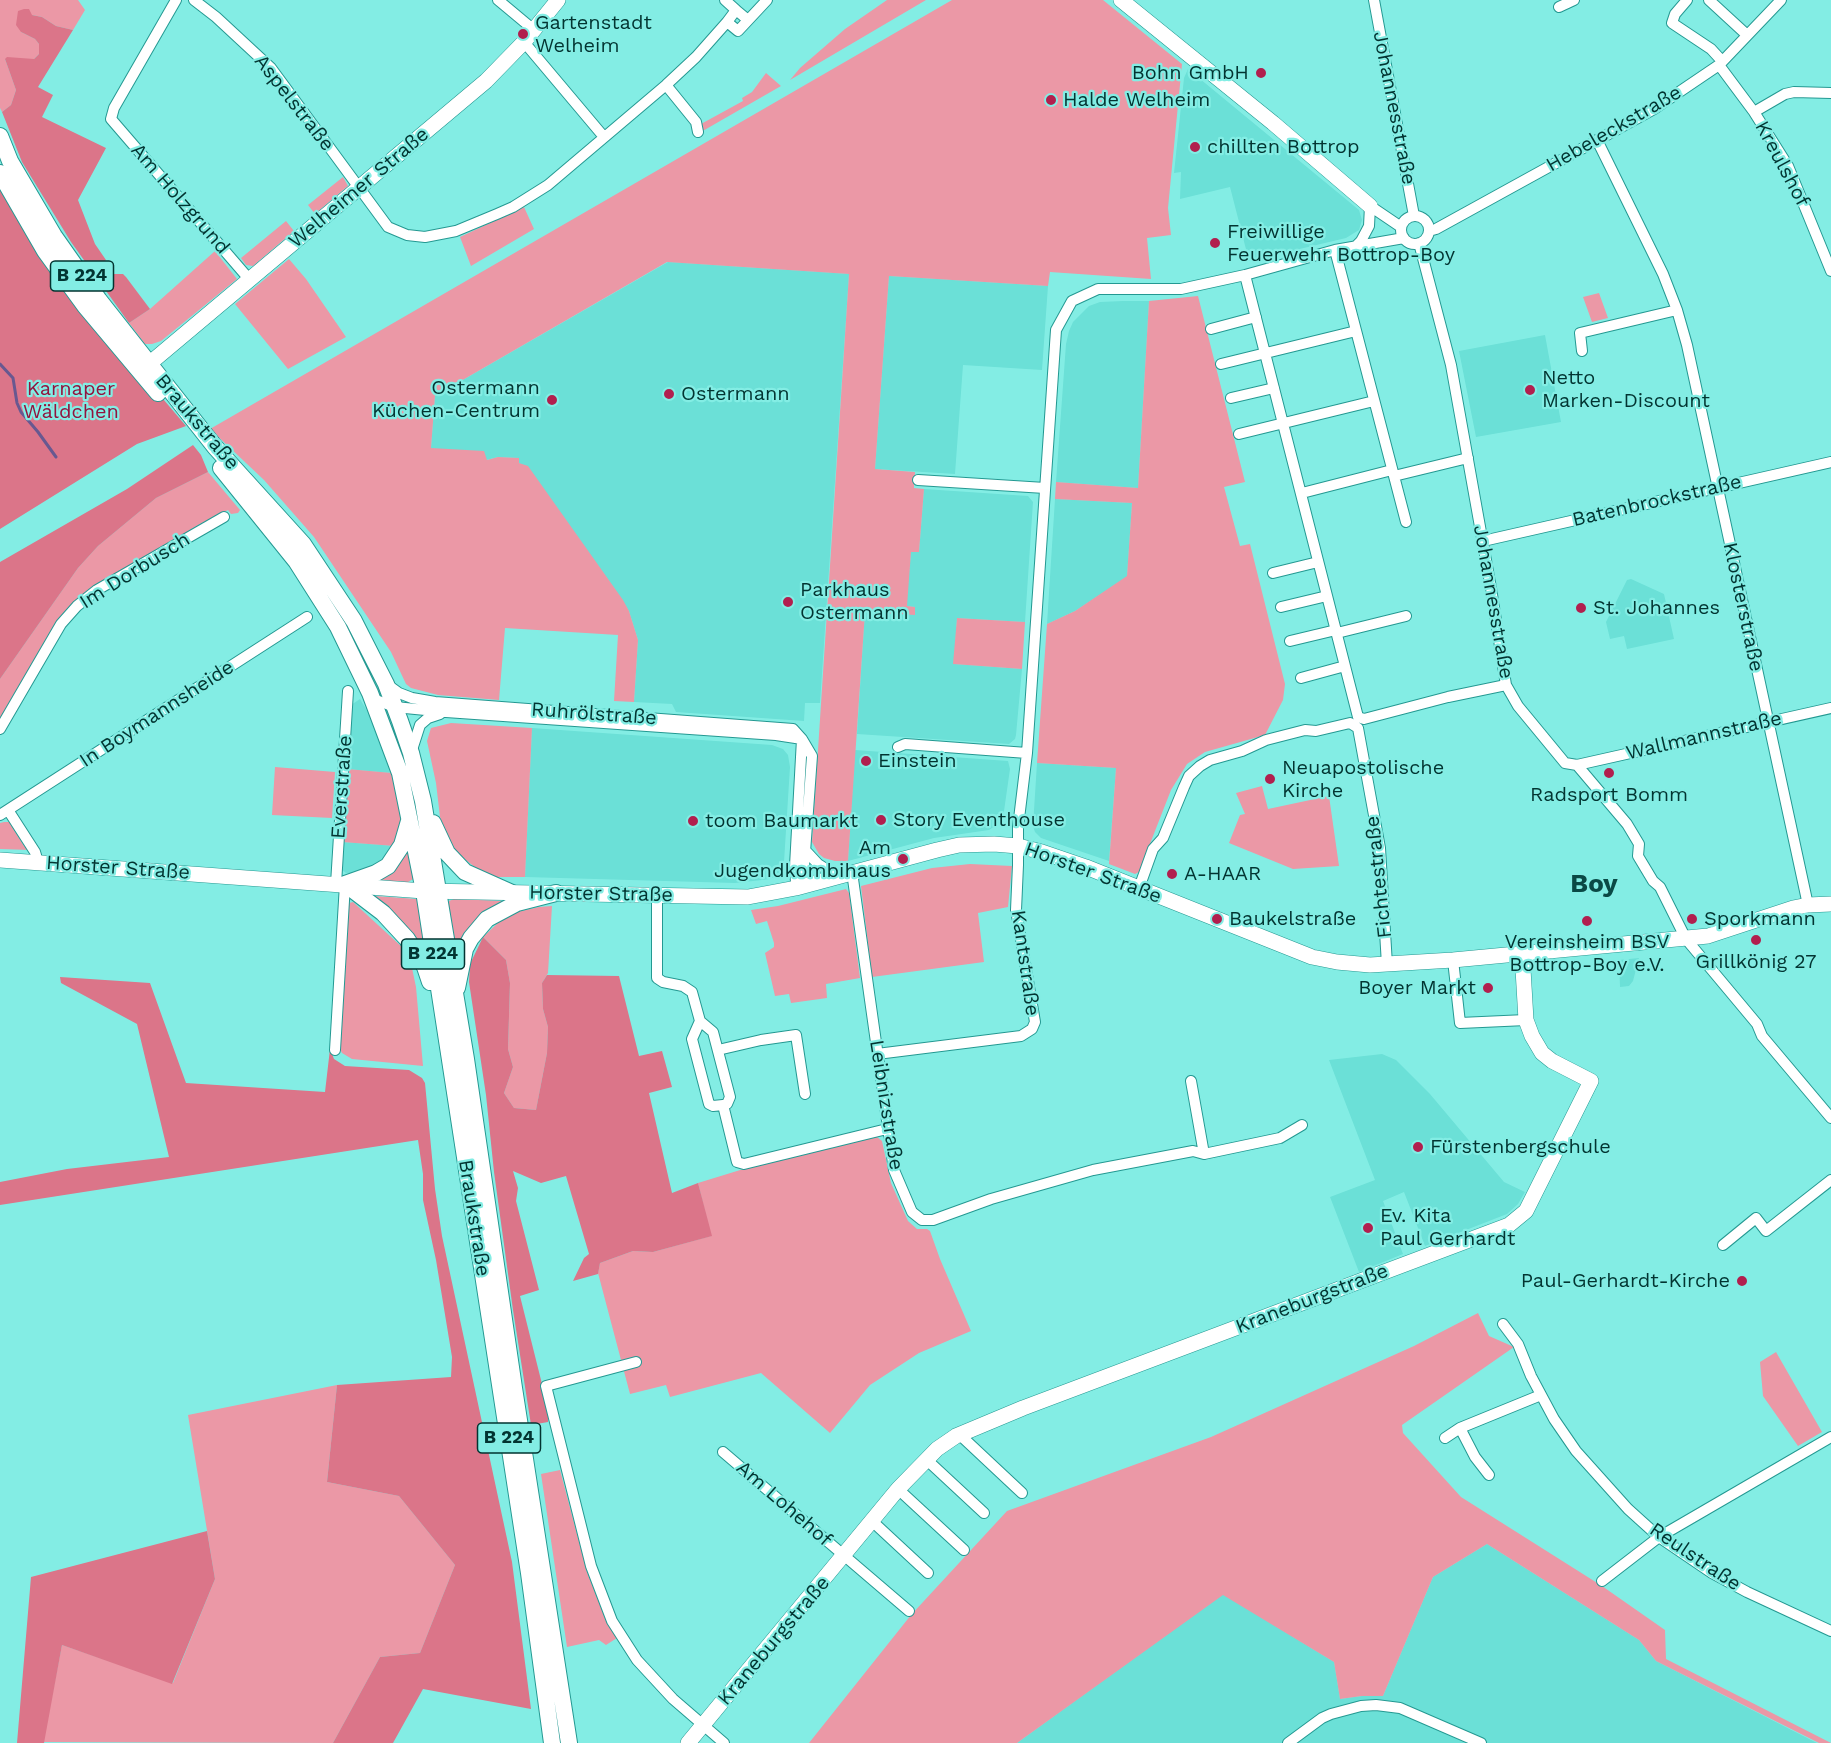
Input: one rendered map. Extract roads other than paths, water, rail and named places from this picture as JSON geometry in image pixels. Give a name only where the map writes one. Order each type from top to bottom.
[{"type":"main road","name":"Braukstraße","points":[[0,136],[10,161],[54,236],[99,300],[215,447],[303,544],[354,621],[386,684],[411,753],[423,801],[443,1017],[530,1573],[552,1743]]},
{"type":"main road","name":"Braukstraße","points":[[0,173],[45,251],[85,306],[296,561],[338,627],[373,699],[400,773],[431,891],[466,1059],[569,1743]]},
{"type":"main road","points":[[423,801],[447,853],[461,868],[480,880],[512,892]]},
{"type":"main road","points":[[340,884],[376,873],[388,866],[402,845],[410,817]]},
{"type":"main road","points":[[340,884],[383,913],[407,939],[425,967],[443,1017]]},
{"type":"main road","points":[[455,998],[465,949],[487,919],[517,903],[556,893]]},
{"type":"street","name":"Am Holzgrund","points":[[176,0],[114,108],[111,119],[249,279]]},
{"type":"street","name":"Aspelstraße","points":[[194,0],[216,17],[271,68],[383,222],[394,231],[415,237],[439,236],[456,231],[513,207],[548,185],[666,85],[696,57],[736,10]]},
{"type":"street","points":[[498,0],[534,30]]},
{"type":"street","name":"Welheimer Straße","points":[[149,364],[486,81],[524,42],[558,0]]},
{"type":"street","points":[[725,0],[748,20]]},
{"type":"street","points":[[727,22],[738,32],[767,0]]},
{"type":"street","points":[[1121,0],[1273,123],[1412,243],[1419,243],[1429,231],[1425,220],[1414,216],[1405,221],[1403,233]]},
{"type":"street","name":"Johannesstraße","points":[[1374,0],[1414,216]]},
{"type":"street","points":[[1559,7],[1574,0]]},
{"type":"street","name":"Kreulshof","points":[[1687,0],[1675,14],[1672,23],[1711,49],[1754,112],[1788,166],[1829,258],[1831,271]]},
{"type":"street","points":[[1708,0],[1747,35]]},
{"type":"street","name":"Hebeleckstraße","points":[[1429,231],[1654,109],[1720,63],[1781,0]]},
{"type":"street","points":[[524,42],[604,137]]},
{"type":"street","points":[[666,85],[696,122],[698,132]]},
{"type":"street","points":[[1754,112],[1785,94],[1794,92],[1831,93]]},
{"type":"street","name":"Klosterstraße","points":[[1597,140],[1644,233],[1677,310],[1688,350],[1808,905]]},
{"type":"street","points":[[1354,248],[1369,226],[1370,206]]},
{"type":"street","points":[[1018,846],[1027,753],[1056,330],[1072,301],[1098,289],[1181,289],[1245,275],[1335,250],[1354,248],[1403,233]]},
{"type":"street","name":"Johannesstraße","points":[[1419,243],[1449,353],[1506,685],[1518,706],[1565,763],[1577,765],[1627,824],[1639,844],[1638,856],[1659,887],[1686,939],[1831,1118]]},
{"type":"street","points":[[1335,250],[1406,522]]},
{"type":"street","points":[[1245,275],[1357,714],[1362,719],[1506,685]]},
{"type":"street","points":[[1582,351],[1580,333],[1677,310]]},
{"type":"street","points":[[1211,329],[1256,317]]},
{"type":"street","points":[[1221,364],[1356,331]]},
{"type":"street","points":[[1231,398],[1274,387]]},
{"type":"street","points":[[1239,434],[1374,400]]},
{"type":"street","points":[[1302,493],[1468,458]]},
{"type":"street","name":"Batenbrockstraße","points":[[1483,541],[1831,462]]},
{"type":"street","points":[[918,480],[1045,488]]},
{"type":"street","name":"Im Dorbusch","points":[[0,729],[61,624],[77,606],[97,590],[224,517]]},
{"type":"street","points":[[1273,573],[1318,562]]},
{"type":"street","points":[[1281,607],[1327,596]]},
{"type":"street","points":[[1290,641],[1406,616]]},
{"type":"street","name":"In Boymannsheide","points":[[38,862],[35,852],[2,813],[307,617]]},
{"type":"street","points":[[1301,678],[1345,666]]},
{"type":"street","name":"Ruhrölstraße","points":[[386,684],[405,695],[435,702],[793,729],[802,739]]},
{"type":"street","name":"Everstraße","points":[[340,884],[348,691]]},
{"type":"street","points":[[373,699],[395,707],[446,712]]},
{"type":"street","name":"Wallmannstraße","points":[[1577,765],[1831,708]]},
{"type":"street","points":[[411,753],[420,725],[428,718],[446,712]]},
{"type":"street","name":"Ruhrölstraße","points":[[446,712],[776,735],[802,739]]},
{"type":"street","name":"Fichtestraße","points":[[1139,888],[1153,849],[1163,838],[1189,776],[1200,766],[1210,760],[1242,751],[1266,740],[1305,730],[1316,731],[1350,723],[1358,728],[1380,848],[1387,964]]},
{"type":"street","points":[[796,888],[804,866],[812,756],[802,739]]},
{"type":"street","points":[[796,888],[795,866],[802,739]]},
{"type":"street","points":[[898,747],[905,744],[1027,753]]},
{"type":"street","name":"Horster Straße","points":[[0,860],[431,891],[748,897],[796,888],[959,845],[982,843],[1018,846],[1086,867],[1312,957],[1354,964],[1454,960],[1522,952],[1686,939],[1708,936],[1778,912],[1808,905],[1831,904]]},
{"type":"street","name":"Kantstraße","points":[[877,1054],[1016,1037],[1032,1029],[1035,1022],[1034,1014],[1016,910],[1018,846]]},
{"type":"street","points":[[805,850],[818,864],[844,874]]},
{"type":"street","name":"Leibnizstraße","points":[[844,874],[877,1054],[894,1170],[912,1212],[922,1220],[933,1220],[991,1199],[1093,1170],[1193,1151],[1204,1154],[1280,1138],[1302,1125]]},
{"type":"street","points":[[335,1050],[340,884]]},
{"type":"street","points":[[657,895],[657,978],[663,982],[683,986],[692,992],[700,1021],[713,1032],[730,1097],[727,1104],[713,1106],[709,1104],[692,1039],[700,1021]]},
{"type":"street","points":[[1454,960],[1460,1023],[1526,1020],[1522,952]]},
{"type":"street","name":"Kraneburgstraße","points":[[688,1743],[898,1489],[938,1449],[959,1434],[1509,1225],[1526,1211],[1591,1081],[1552,1061],[1542,1053],[1526,1020]]},
{"type":"street","points":[[718,1050],[760,1040],[796,1035],[805,1094]]},
{"type":"street","points":[[1191,1081],[1204,1154]]},
{"type":"street","points":[[723,1105],[737,1162],[744,1164],[887,1129]]},
{"type":"street","points":[[1723,1245],[1756,1218],[1766,1232],[1831,1180]]},
{"type":"street","name":"Reulstraße","points":[[1503,1324],[1518,1344],[1554,1419],[1576,1451],[1628,1509],[1659,1537],[1712,1573],[1747,1592],[1831,1630]]},
{"type":"street","points":[[636,1362],[546,1386],[591,1566],[612,1622],[637,1660],[673,1699],[724,1743]]},
{"type":"street","points":[[1445,1438],[1460,1428],[1541,1395]]},
{"type":"street","points":[[1460,1428],[1475,1457],[1489,1476]]},
{"type":"street","points":[[959,1434],[1022,1493]]},
{"type":"street","points":[[1602,1581],[1659,1537],[1831,1437]]},
{"type":"street","name":"Am Lohehof","points":[[723,1452],[844,1556]]},
{"type":"street","points":[[927,1460],[984,1513]]},
{"type":"street","points":[[898,1489],[964,1550]]},
{"type":"street","points":[[872,1521],[928,1573]]},
{"type":"street","points":[[844,1556],[909,1611]]},
{"type":"street","points":[[1288,1743],[1330,1714],[1361,1706],[1376,1705],[1400,1708],[1481,1743]]},
{"type":"waterway","points":[[0,364],[13,378],[17,403],[21,412],[56,457]]},
{"type":"place","name":"Gartenstadt Welheim","points":[[523,34]]},
{"type":"place","name":"Bohn GmbH","points":[[1261,73]]},
{"type":"place","name":"Halde Welheim","points":[[1051,100]]},
{"type":"place","name":"chillten Bottrop","points":[[1195,147]]},
{"type":"place","name":"Freiwillige Feuerwehr Bottrop-Boy","points":[[1215,243]]},
{"type":"place","name":"Netto Marken-Discount","points":[[1530,390]]},
{"type":"place","name":"Ostermann","points":[[669,394]]},
{"type":"place","name":"Ostermann Küchen-Centrum","points":[[552,400]]},
{"type":"place","name":"Parkhaus Ostermann","points":[[788,602]]},
{"type":"place","name":"St. Johannes","points":[[1581,608]]},
{"type":"place","name":"Einstein","points":[[866,761]]},
{"type":"place","name":"Radsport Bomm","points":[[1609,773]]},
{"type":"place","name":"Neuapostolische Kirche","points":[[1270,779]]},
{"type":"place","name":"Story Eventhouse","points":[[881,820]]},
{"type":"place","name":"toom Baumarkt","points":[[693,821]]},
{"type":"place","name":"Am Jugendkombihaus","points":[[903,859]]},
{"type":"place","name":"A-HAAR","points":[[1172,874]]},
{"type":"place","name":"Baukelstraße","points":[[1217,919]]},
{"type":"place","name":"Sporkmann","points":[[1692,919]]},
{"type":"place","name":"Vereinsheim BSV Bottrop-Boy e.V.","points":[[1587,921]]},
{"type":"place","name":"Grillkönig 27","points":[[1756,940]]},
{"type":"place","name":"Boyer Markt","points":[[1488,988]]},
{"type":"place","name":"Fürstenbergschule","points":[[1418,1147]]},
{"type":"place","name":"Ev. Kita Paul Gerhardt","points":[[1368,1228]]},
{"type":"place","name":"Paul-Gerhardt-Kirche","points":[[1742,1281]]},
{"type":"district","name":"Boy","points":[[1594,884]]},
{"type":"park label","name":"Karnaper Wäldchen","points":[[71,400]]}]
